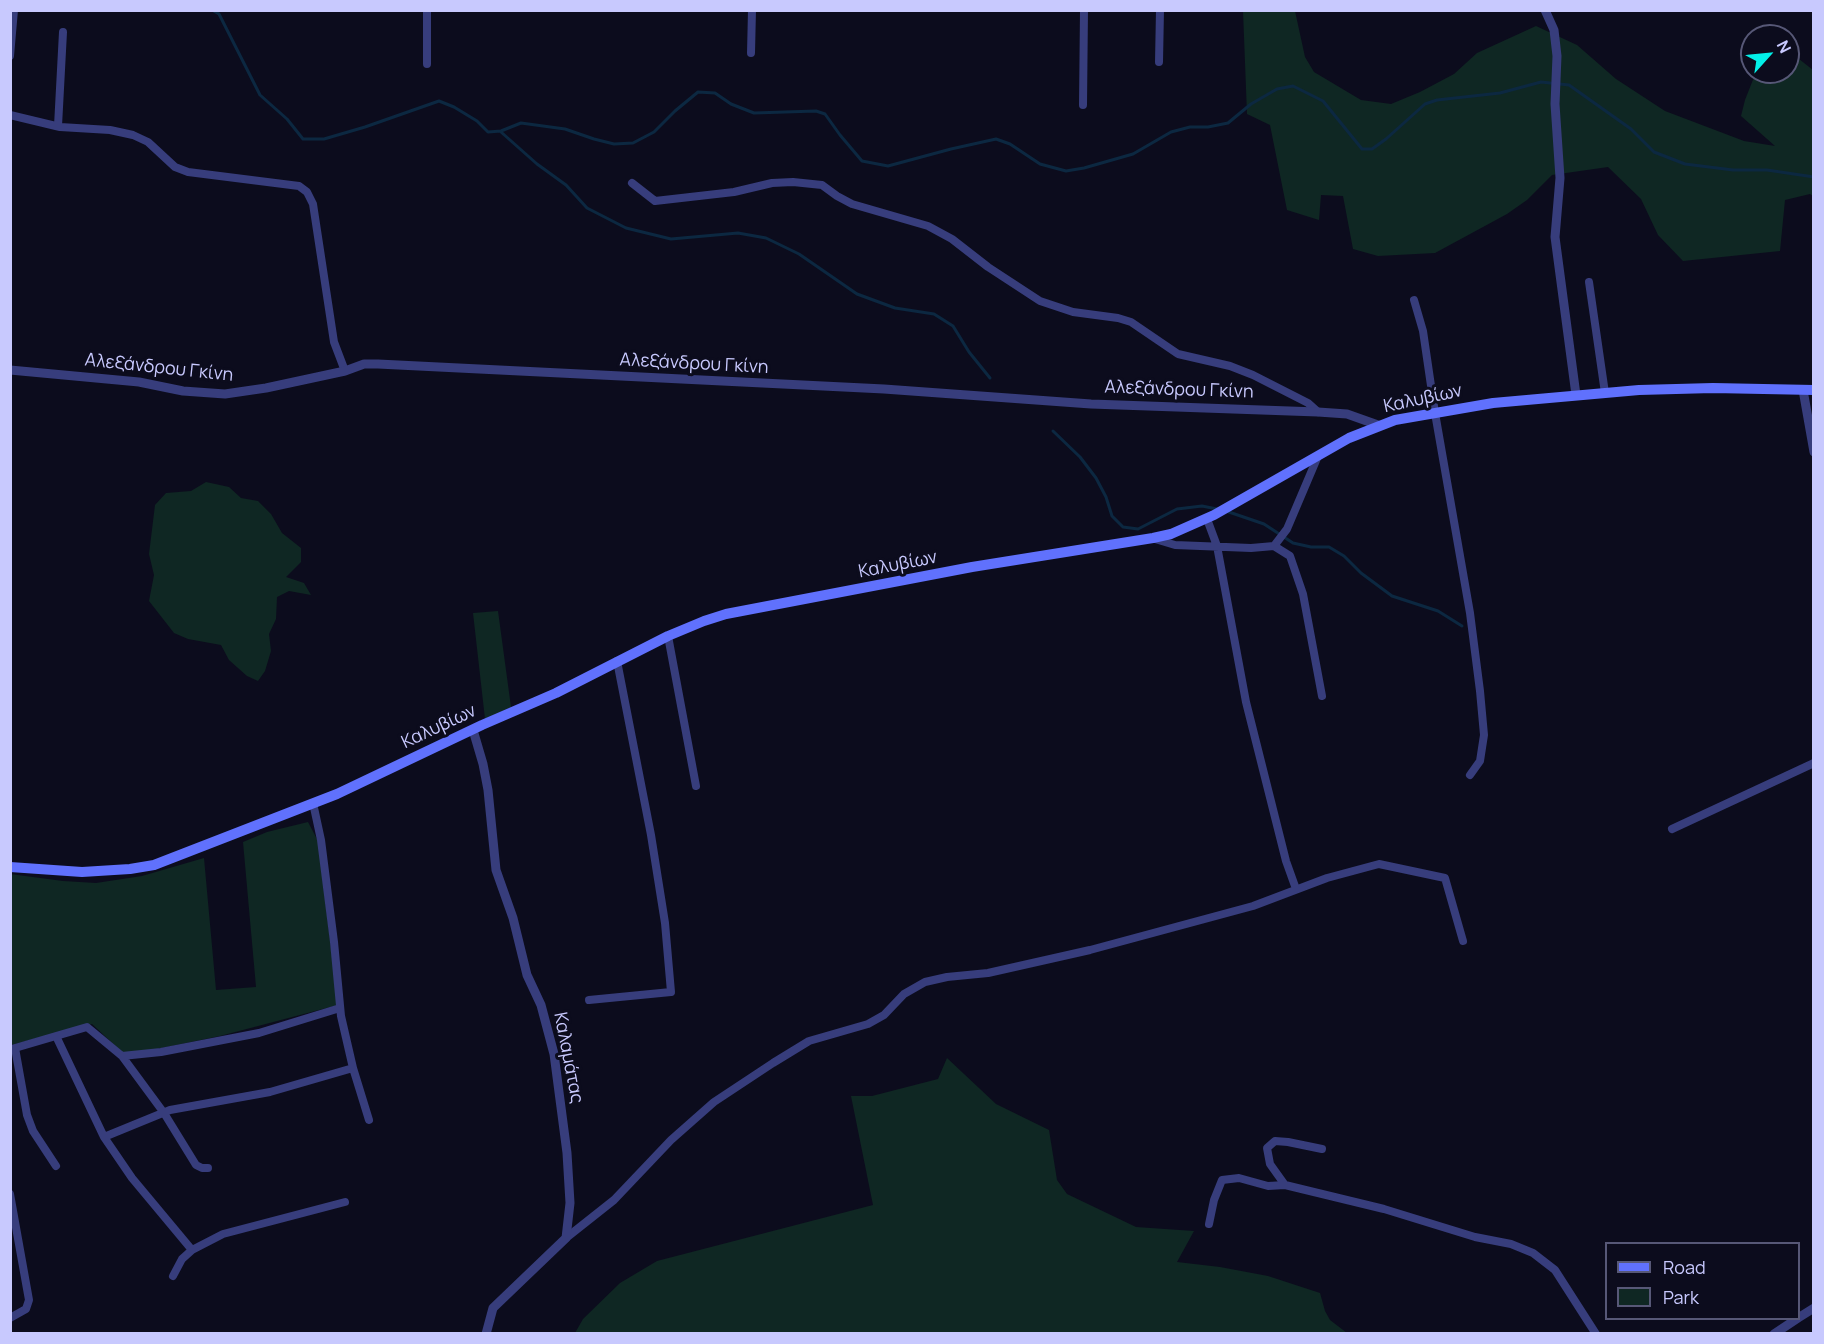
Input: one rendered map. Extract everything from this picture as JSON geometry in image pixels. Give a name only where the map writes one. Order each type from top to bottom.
[{"type":"main road","name":"Καλυβίων","points":[[10,867],[82,872],[154,865],[313,803],[556,693],[668,636],[726,614],[982,565],[1171,534],[1210,517],[1349,438],[1395,420],[1493,403],[1576,395],[1689,388],[1808,390]]},
{"type":"street","points":[[10,56],[14,10]]},
{"type":"street","points":[[427,64],[428,10]]},
{"type":"street","points":[[751,53],[752,10]]},
{"type":"street","points":[[1083,105],[1084,10]]},
{"type":"street","points":[[1159,62],[1160,10]]},
{"type":"street","points":[[1545,10],[1554,30],[1557,56],[1555,104],[1560,178],[1555,237],[1576,395]]},
{"type":"street","points":[[58,126],[63,32]]},
{"type":"street","points":[[10,116],[58,126],[110,130],[133,135],[148,142],[175,167],[188,172],[299,186],[307,192],[313,204],[334,342],[345,371]]},
{"type":"street","points":[[632,183],[655,201],[734,192],[772,183],[793,182],[822,185],[852,204],[928,226],[952,239],[988,267],[1040,301],[1073,312],[1131,322],[1178,354],[1230,366],[1254,375],[1308,402],[1318,412]]},
{"type":"street","points":[[1589,282],[1605,393]]},
{"type":"street","points":[[1414,300],[1423,331],[1470,613],[1480,691],[1484,735],[1480,761],[1470,775]]},
{"type":"street","name":"Αλεξάνδρου Γκίνη","points":[[10,370],[139,382],[183,391],[225,394],[266,388],[345,371],[364,364],[378,364],[884,389],[1092,404],[1318,412],[1347,414],[1378,425]]},
{"type":"street","points":[[1808,390],[1814,452]]},
{"type":"street","points":[[1277,543],[1287,529],[1318,456]]},
{"type":"street","points":[[1210,517],[1246,702],[1286,861],[1296,889]]},
{"type":"street","points":[[1153,538],[1175,545],[1217,546],[1277,543],[1290,556],[1296,567],[1304,594],[1323,696]]},
{"type":"street","points":[[668,636],[696,786]]},
{"type":"street","points":[[589,1000],[671,992],[665,923],[651,835],[617,661]]},
{"type":"street","name":"Καλαμάτας","points":[[473,730],[488,790],[496,870],[513,918],[527,975],[541,1005],[555,1054],[567,1153],[570,1203],[566,1238]]},
{"type":"street","points":[[1672,829],[1814,763]]},
{"type":"street","points":[[313,803],[321,840],[340,1008],[353,1068],[369,1120]]},
{"type":"street","points":[[486,1334],[493,1308],[566,1238],[614,1200],[671,1140],[714,1102],[809,1041],[868,1024],[884,1015],[904,994],[925,982],[947,977],[988,973],[1090,950],[1253,906],[1296,889],[1379,864],[1445,878],[1463,941]]},
{"type":"street","points":[[122,1056],[161,1052],[249,1035],[340,1008]]},
{"type":"street","points":[[56,1166],[33,1131],[27,1114],[13,1048],[87,1027],[122,1056],[164,1113],[196,1165],[208,1168]]},
{"type":"street","points":[[56,1036],[104,1137],[132,1178],[192,1250]]},
{"type":"street","points":[[104,1137],[170,1110],[270,1092],[353,1068]]},
{"type":"street","points":[[1285,1185],[1270,1164],[1267,1148],[1275,1141],[1323,1149]]},
{"type":"street","points":[[1209,1224],[1214,1200],[1222,1180],[1239,1178],[1268,1186],[1285,1185],[1384,1209],[1475,1237],[1510,1244],[1533,1253],[1555,1270],[1596,1334]]},
{"type":"street","points":[[10,1194],[29,1300],[26,1309],[10,1318]]},
{"type":"street","points":[[173,1276],[182,1259],[209,1240],[238,1229],[345,1202]]},
{"type":"street","points":[[1800,1317],[1814,1308]]},
{"type":"street","points":[[1774,1334],[1795,1320]]},
{"type":"green space","points":[[1243,11],[1295,11],[1305,57],[1314,72],[1361,100],[1391,104],[1454,74],[1477,53],[1536,26],[1577,45],[1616,79],[1665,111],[1744,141],[1775,146],[1741,116],[1745,100],[1751,84],[1800,84],[1800,60],[1813,70],[1813,196],[1810,194],[1785,200],[1780,251],[1683,261],[1658,235],[1641,199],[1608,167],[1552,175],[1527,200],[1507,214],[1435,253],[1378,256],[1353,249],[1343,196],[1321,195],[1319,220],[1287,210],[1270,125],[1247,114]]},
{"type":"green space","points":[[206,482],[229,487],[241,498],[258,501],[271,514],[282,533],[301,548],[301,562],[286,577],[304,583],[311,595],[289,591],[277,597],[276,619],[269,634],[271,651],[265,671],[258,681],[247,676],[229,660],[221,645],[188,639],[174,633],[149,601],[154,575],[149,554],[155,505],[166,493],[191,491]]},
{"type":"green space","points":[[498,611],[511,707],[485,719],[473,613]]},
{"type":"green space","points":[[308,822],[318,841],[338,1005],[220,1036],[157,1049],[123,1053],[92,1024],[11,1045],[10,874],[96,883],[142,876],[204,858],[216,990],[256,987],[243,842],[267,832]]},
{"type":"green space","points":[[947,1058],[996,1104],[1049,1130],[1057,1180],[1067,1194],[1136,1227],[1194,1231],[1177,1262],[1268,1276],[1320,1293],[1330,1320],[1347,1333],[575,1333],[583,1319],[620,1283],[657,1261],[873,1205],[851,1096],[872,1096],[938,1079]]},
{"type":"waterway","points":[[212,10],[219,14],[260,95],[287,119],[303,139],[324,139],[439,101],[477,121],[488,132],[501,131],[521,123],[565,129],[614,144],[633,143],[654,132],[698,92],[715,93],[731,104],[754,113],[816,111],[825,114],[862,161],[888,166],[996,139],[1010,144],[1040,164],[1066,171],[1133,154],[1171,132],[1190,127],[1208,127],[1228,123],[1251,104],[1277,89],[1293,86],[1323,101],[1362,149],[1372,149],[1425,104],[1437,100],[1500,93],[1541,82],[1569,85],[1631,129],[1654,152],[1685,164],[1733,170],[1767,170],[1814,177]]},
{"type":"waterway","points":[[501,132],[537,164],[566,185],[587,208],[626,228],[671,239],[738,233],[766,238],[799,254],[857,294],[895,308],[934,314],[953,326],[969,352],[990,378]]},
{"type":"waterway","points":[[1053,431],[1080,457],[1096,478],[1106,497],[1112,516],[1123,527],[1138,529],[1177,509],[1202,506],[1217,509]]},
{"type":"waterway","points":[[1226,511],[1264,524],[1293,543],[1311,547],[1329,547],[1344,556],[1361,573],[1392,596],[1438,611],[1462,626]]}]
